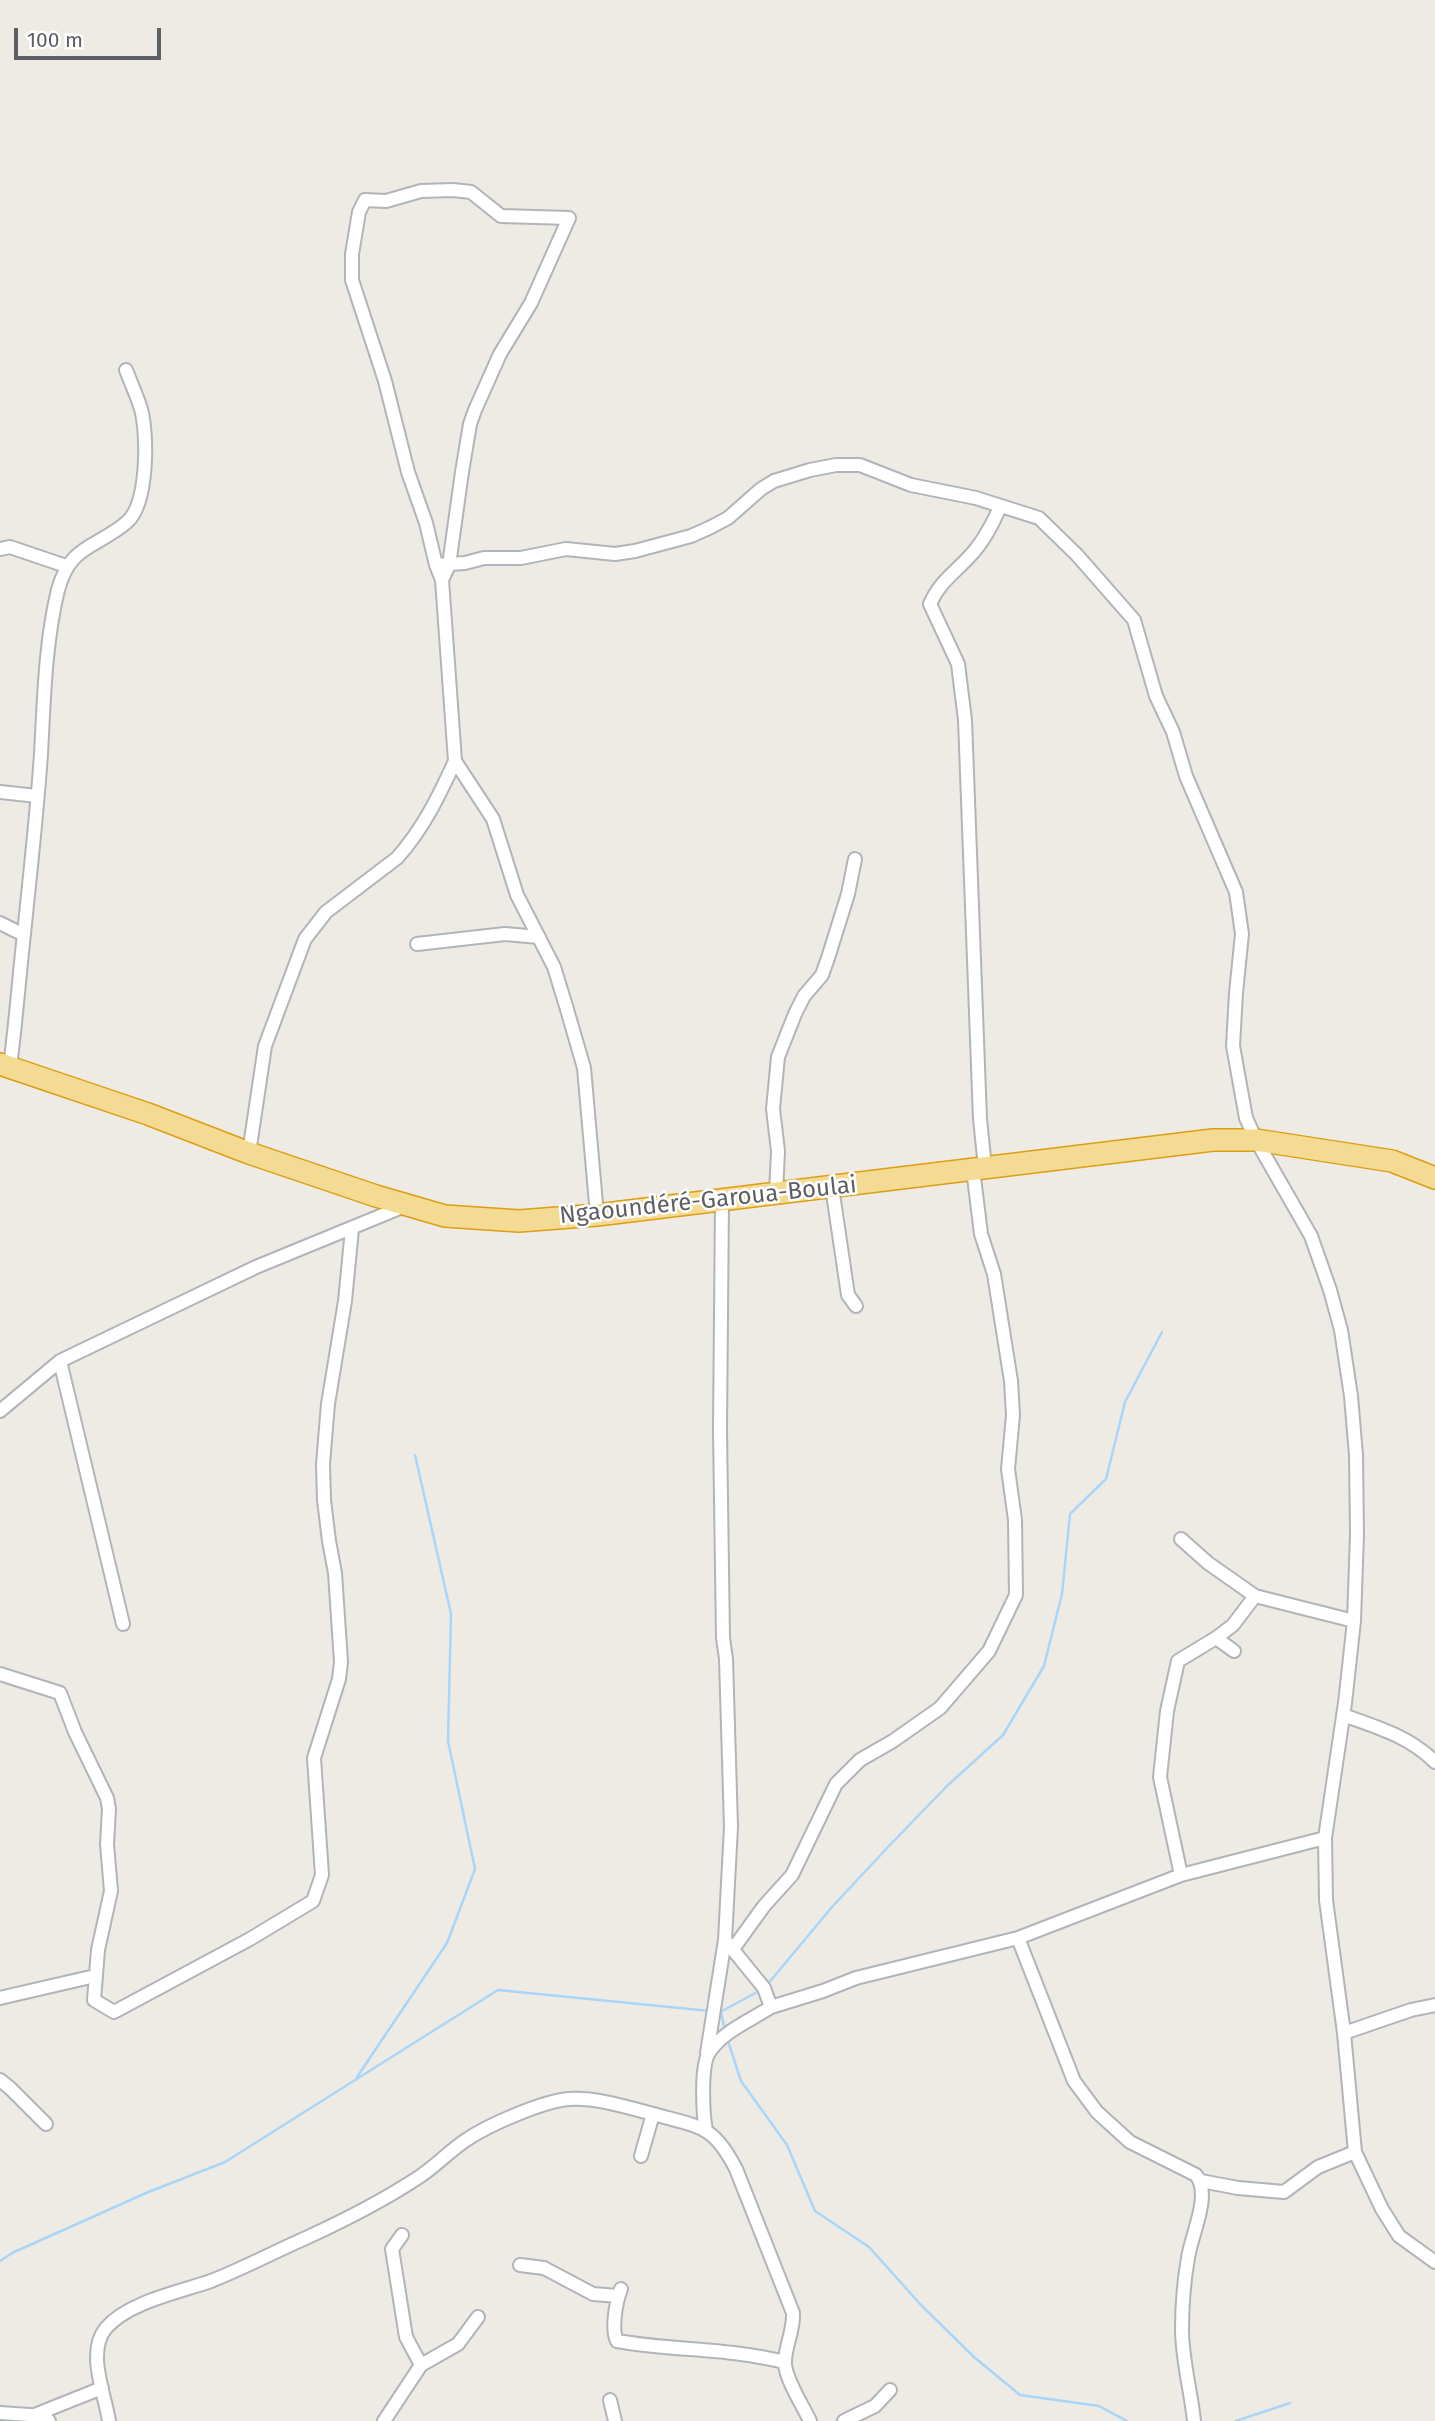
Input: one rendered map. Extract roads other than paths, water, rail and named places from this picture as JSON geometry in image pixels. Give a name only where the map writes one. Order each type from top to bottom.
[{"type":"highway","name":"Ngaoundéré-Garoua-Boulai","points":[[5,1065],[249,1153],[407,1205],[445,1216],[480,1220],[519,1221],[597,1215],[1213,1140],[1256,1140],[1392,1161],[1435,1178]]},
{"type":"street","points":[[442,565],[452,539],[473,417],[500,354],[530,303],[569,218],[500,216],[471,192],[453,190],[421,191],[386,201],[365,200],[359,212],[351,268],[355,293],[385,382],[408,472],[442,565],[455,761],[493,819],[517,895],[554,967],[584,1068],[597,1215]]},
{"type":"street","points":[[5,1065],[18,1008],[49,646],[58,590],[66,566],[83,549],[131,519],[140,499],[144,426],[141,409],[126,370]]},
{"type":"street","points":[[442,565],[484,558],[521,558],[566,550],[615,554],[635,551],[691,536],[709,528],[728,518],[774,481],[810,470],[860,465],[911,485],[976,498],[1039,518],[1077,555],[1134,620],[1156,696],[1172,732],[1186,776],[1236,892],[1242,934],[1233,1046],[1247,1118],[1256,1140],[1311,1236],[1341,1330],[1351,1395],[1356,1455],[1357,1534],[1354,1620],[1325,1838],[1326,1900],[1344,2034],[1354,2152],[1399,2236],[1435,2262]]},
{"type":"street","points":[[729,1945],[792,1875],[836,1784],[860,1760],[940,1708],[989,1651],[1016,1595],[1014,1511],[1008,1469],[1013,1415],[1011,1381],[994,1274],[979,1225],[980,1119],[965,720],[961,681],[952,647],[930,604],[936,590],[950,573],[980,544],[1000,507]]},
{"type":"street","points":[[0,549],[10,547],[66,566]]},
{"type":"street","points":[[249,1153],[265,1045],[305,939],[326,912],[404,850],[429,816],[455,761]]},
{"type":"street","points":[[0,792],[37,796]]},
{"type":"street","points":[[776,1194],[778,1152],[774,1110],[778,1056],[804,996],[822,975],[848,894],[855,859]]},
{"type":"street","points":[[0,923],[24,934]]},
{"type":"street","points":[[417,944],[505,934],[539,937]]},
{"type":"street","points":[[832,1187],[848,1295],[856,1306]]},
{"type":"street","points":[[706,2131],[702,2099],[707,2053],[729,1945],[731,1827],[726,1659],[723,1638],[720,1443],[722,1200]]},
{"type":"street","points":[[0,1411],[61,1361],[256,1267],[407,1205]]},
{"type":"street","points":[[0,1674],[60,1693],[75,1732],[107,1798],[111,1891],[98,1950],[94,2000],[114,2011],[250,1940],[313,1901],[322,1875],[314,1758],[339,1679],[341,1662],[335,1573],[324,1500],[323,1464],[327,1404],[345,1301],[352,1229]]},
{"type":"street","points":[[61,1361],[123,1624]]},
{"type":"street","points":[[1181,1539],[1208,1563],[1255,1596],[1354,1620]]},
{"type":"street","points":[[1181,1875],[1160,1777],[1167,1711],[1178,1661],[1233,1625],[1255,1596]]},
{"type":"street","points":[[1216,1638],[1234,1651]]},
{"type":"street","points":[[1343,1715],[1391,1731],[1410,1741],[1435,1762]]},
{"type":"street","points":[[707,2053],[726,2035],[771,2007],[822,1992],[856,1978],[1018,1938],[1181,1875],[1325,1838]]},
{"type":"street","points":[[1018,1938],[1074,2081],[1097,2112],[1130,2142],[1196,2175],[1201,2181],[1203,2192],[1188,2256],[1182,2330],[1194,2421]]},
{"type":"street","points":[[729,1945],[764,1988],[771,2007]]},
{"type":"street","points":[[0,1998],[94,1976]]},
{"type":"street","points":[[1344,2034],[1411,2010],[1435,2006]]},
{"type":"street","points":[[0,2080],[46,2124]]},
{"type":"street","points":[[109,2421],[98,2367],[98,2348],[106,2328],[122,2315],[168,2295],[213,2280],[333,2226],[419,2177],[467,2139],[533,2108],[567,2099],[588,2100],[653,2114],[706,2131],[717,2138],[726,2149],[793,2314],[794,2326],[784,2362],[810,2421]]},
{"type":"street","points":[[641,2156],[653,2114]]},
{"type":"street","points":[[1201,2181],[1284,2192],[1318,2167],[1354,2152]]},
{"type":"street","points":[[402,2235],[392,2249],[406,2337],[421,2365]]},
{"type":"street","points":[[520,2265],[544,2268],[593,2294],[620,2293],[615,2335],[617,2341],[663,2348],[751,2355],[784,2362]]},
{"type":"street","points":[[384,2421],[421,2365],[458,2344],[478,2317]]},
{"type":"street","points":[[37,2414],[103,2388]]},
{"type":"street","points":[[844,2421],[875,2406],[890,2390]]},
{"type":"street","points":[[610,2400],[615,2421]]},
{"type":"street","points":[[0,2413],[37,2414],[49,2421]]},
{"type":"waterway","points":[[767,1985],[832,1907],[888,1847],[947,1786],[1003,1735],[1044,1666],[1062,1594],[1070,1514],[1106,1479],[1125,1402],[1162,1332]]},
{"type":"waterway","points":[[357,2077],[447,1943],[475,1869],[448,1741],[451,1614],[415,1455]]},
{"type":"waterway","points":[[0,2261],[12,2253],[146,2193],[225,2162],[498,1990],[710,2011]]},
{"type":"waterway","points":[[722,2011],[759,1991]]},
{"type":"waterway","points":[[716,2011],[721,2012],[725,2031]]},
{"type":"waterway","points":[[728,2041],[741,2081],[787,2145],[815,2211],[869,2247],[920,2304],[974,2357],[1020,2395],[1099,2406],[1127,2421]]},
{"type":"waterway","points":[[1236,2421],[1290,2403]]}]
